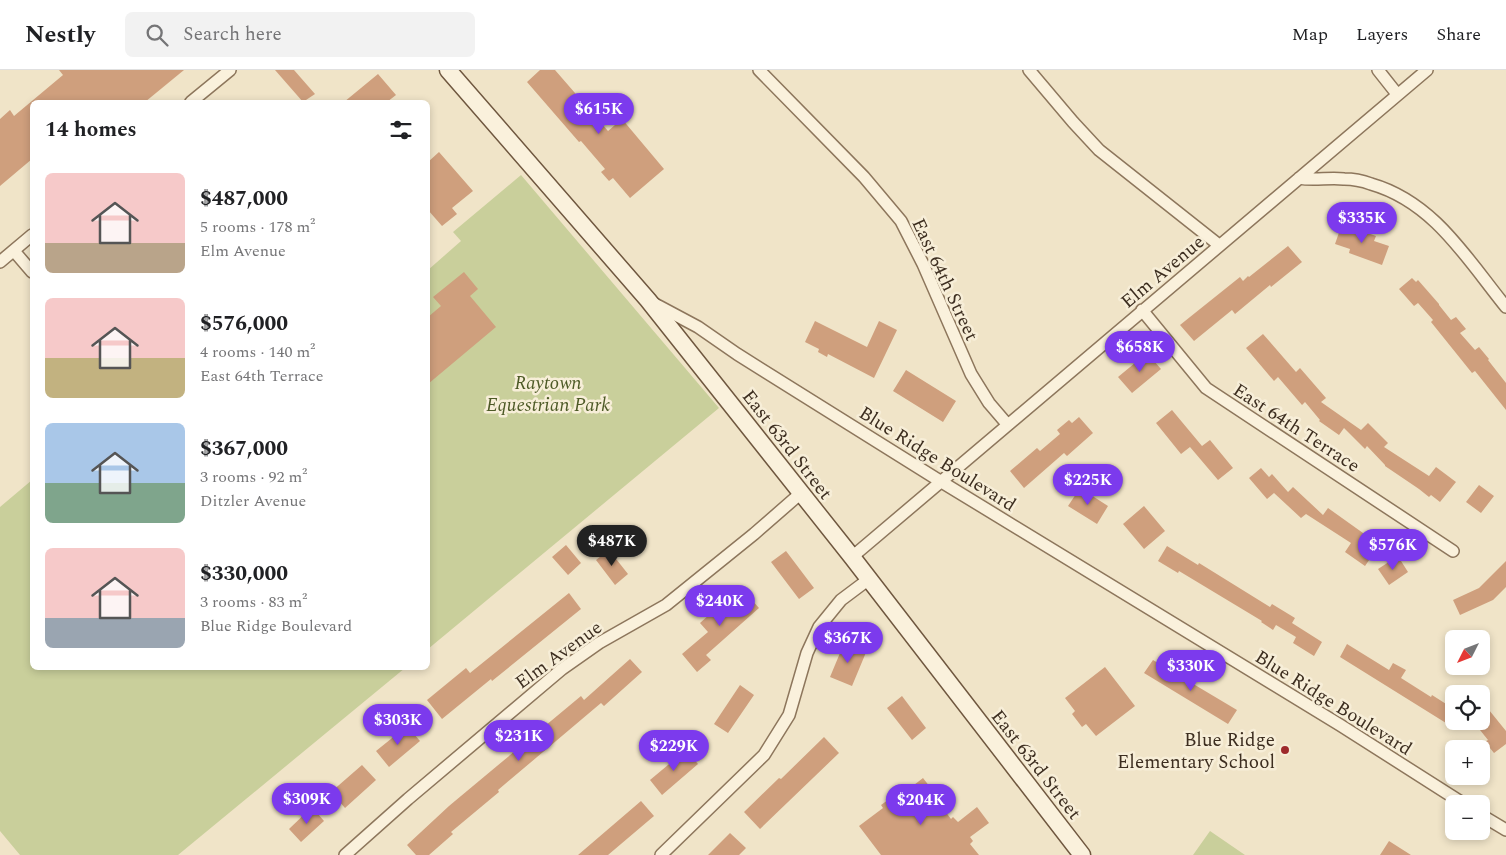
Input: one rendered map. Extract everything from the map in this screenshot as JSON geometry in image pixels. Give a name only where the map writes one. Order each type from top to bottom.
[{"type":"main road","name":"East 63rd Street","points":[[448,70],[648,300],[852,557],[1082,855]]},
{"type":"street","points":[[193,100],[230,70]]},
{"type":"street","name":"East 64th Street","points":[[759,70],[864,177],[901,221],[923,264],[971,374],[989,403],[1006,424]]},
{"type":"street","points":[[1030,70],[1099,150],[1219,245]]},
{"type":"street","points":[[1378,70],[1397,94]]},
{"type":"street","name":"Elm Avenue","points":[[852,557],[1006,424],[1426,70]]},
{"type":"street","points":[[1299,178],[1307,180],[1344,179],[1370,184],[1400,196],[1423,210],[1446,232],[1506,308]]},
{"type":"street","points":[[30,237],[5,256],[30,271]]},
{"type":"street","name":"Blue Ridge Boulevard","points":[[648,300],[698,327],[745,359],[940,481],[1332,720],[1450,795]]},
{"type":"street","name":"East 64th Terrace","points":[[1142,310],[1206,388],[1453,551]]},
{"type":"street","name":"Elm Avenue","points":[[345,855],[408,799],[562,669],[599,642],[666,605],[754,534],[800,493]]},
{"type":"street","points":[[662,855],[764,755],[789,715],[806,652],[819,627],[841,600],[869,580]]},
{"type":"street","points":[[1490,820],[1506,830]]},
{"type":"green space","name":"Raytown Equestrian Park","points":[[521,175],[719,408],[430,647],[430,268],[461,241],[453,232]]},
{"type":"green space","points":[[30,482],[30,670],[403,670],[178,855],[20,855],[0,831],[0,507]]},
{"type":"green space","points":[[1210,831],[1245,855],[1193,855]]},
{"type":"building","points":[[59,70],[184,70],[147,100],[33,100],[63,75]]},
{"type":"building","points":[[275,70],[294,70],[315,94],[306,100],[301,100]]},
{"type":"building","points":[[540,70],[555,70],[608,131],[622,119],[664,169],[630,198],[613,178],[609,181],[601,172],[605,169],[527,82]]},
{"type":"building","points":[[378,74],[396,95],[390,100],[346,100]]},
{"type":"building","points":[[30,103],[30,161],[0,186],[0,119],[10,110],[14,116]]},
{"type":"building","points":[[439,152],[473,191],[452,208],[457,214],[442,226],[430,212],[430,160]]},
{"type":"building","points":[[1342,224],[1376,236],[1374,241],[1389,246],[1382,265],[1349,253],[1350,249],[1335,244]]},
{"type":"building","points":[[1288,246],[1302,262],[1235,314],[1232,310],[1194,341],[1180,325],[1240,277],[1243,281]]},
{"type":"building","points":[[464,272],[478,289],[470,296],[496,327],[430,382],[430,315],[441,306],[433,297]]},
{"type":"building","points":[[1412,278],[1416,282],[1418,280],[1451,320],[1456,317],[1466,329],[1460,333],[1475,350],[1479,347],[1489,359],[1506,383],[1506,410],[1475,371],[1472,373],[1418,303],[1414,306],[1399,289]]},
{"type":"building","points":[[815,321],[867,347],[879,321],[897,330],[874,378],[828,354],[827,357],[818,352],[819,349],[805,342]]},
{"type":"building","points":[[1263,334],[1296,372],[1300,368],[1326,398],[1321,402],[1361,430],[1368,423],[1388,443],[1384,447],[1429,476],[1436,467],[1456,482],[1440,502],[1431,495],[1429,497],[1385,466],[1367,446],[1365,449],[1344,428],[1339,435],[1319,421],[1305,402],[1302,405],[1278,377],[1274,381],[1246,348]]},
{"type":"building","points":[[1147,353],[1161,369],[1132,393],[1118,377]]},
{"type":"building","points":[[906,370],[956,401],[943,422],[893,391]]},
{"type":"building","points":[[1172,410],[1202,446],[1210,440],[1233,468],[1218,480],[1190,447],[1181,454],[1156,423]]},
{"type":"building","points":[[1079,417],[1093,433],[1067,456],[1064,453],[1024,488],[1010,471],[1037,448],[1040,451],[1060,434],[1057,430],[1069,420],[1072,423]]},
{"type":"building","points":[[1261,468],[1269,477],[1272,474],[1288,492],[1293,487],[1323,515],[1328,508],[1370,538],[1371,536],[1381,543],[1365,566],[1345,552],[1351,543],[1306,514],[1301,518],[1274,493],[1267,499],[1249,478]]},
{"type":"building","points":[[1479,485],[1494,496],[1481,513],[1466,502]]},
{"type":"building","points":[[1080,488],[1108,506],[1097,524],[1068,506]]},
{"type":"building","points":[[1144,506],[1165,531],[1144,549],[1123,524]]},
{"type":"building","points":[[566,545],[581,563],[568,575],[552,557]]},
{"type":"building","points":[[1167,546],[1198,565],[1199,563],[1270,607],[1272,604],[1295,618],[1292,623],[1322,642],[1314,656],[1293,643],[1296,637],[1276,625],[1273,630],[1262,621],[1179,571],[1178,573],[1158,561]]},
{"type":"building","points":[[609,550],[628,574],[615,585],[596,560]]},
{"type":"building","points":[[786,551],[814,588],[799,599],[771,562]]},
{"type":"building","points":[[1395,558],[1396,561],[1401,561],[1408,572],[1389,585],[1378,569]]},
{"type":"building","points":[[1506,561],[1506,587],[1493,600],[1460,615],[1453,600],[1479,588]]},
{"type":"building","points":[[740,587],[759,608],[706,655],[711,660],[697,672],[682,654],[708,632],[700,623]]},
{"type":"building","points":[[569,593],[581,609],[442,719],[427,700],[466,668],[470,673]]},
{"type":"building","points":[[845,641],[867,650],[852,686],[830,677]]},
{"type":"building","points":[[1347,644],[1389,670],[1393,663],[1406,670],[1401,678],[1431,697],[1432,695],[1445,703],[1445,722],[1340,657]]},
{"type":"building","points":[[630,659],[642,672],[604,706],[601,703],[498,790],[499,792],[451,832],[453,834],[429,855],[416,855],[407,845],[449,806],[581,696],[584,700]]},
{"type":"building","points":[[1153,660],[1237,710],[1228,724],[1144,673]]},
{"type":"building","points":[[1105,667],[1135,706],[1096,736],[1086,724],[1082,727],[1072,714],[1075,711],[1065,698]]},
{"type":"building","points":[[740,685],[754,695],[728,733],[714,724]]},
{"type":"building","points":[[902,696],[926,728],[912,740],[887,708]]},
{"type":"building","points":[[1490,711],[1506,731],[1506,744],[1494,753],[1490,748],[1490,740],[1480,730],[1490,730]]},
{"type":"building","points":[[407,726],[420,741],[389,767],[376,751]]},
{"type":"building","points":[[824,737],[839,753],[760,829],[744,812]]},
{"type":"building","points":[[686,750],[698,764],[662,795],[650,780]]},
{"type":"building","points":[[362,765],[376,780],[345,808],[331,792]]},
{"type":"building","points":[[923,778],[951,819],[953,817],[958,822],[977,807],[989,823],[970,837],[973,841],[970,844],[979,855],[881,855],[859,826],[883,808],[881,805],[899,792],[901,795]]},
{"type":"building","points":[[641,801],[654,816],[608,855],[578,855]]},
{"type":"building","points":[[312,807],[324,821],[301,842],[289,829]]},
{"type":"building","points":[[730,833],[746,848],[739,855],[708,855]]},
{"type":"building","points":[[1389,841],[1411,855],[1380,855]]},
{"type":"place","name":"Blue Ridge Elementary School","points":[[1285,750]]}]
